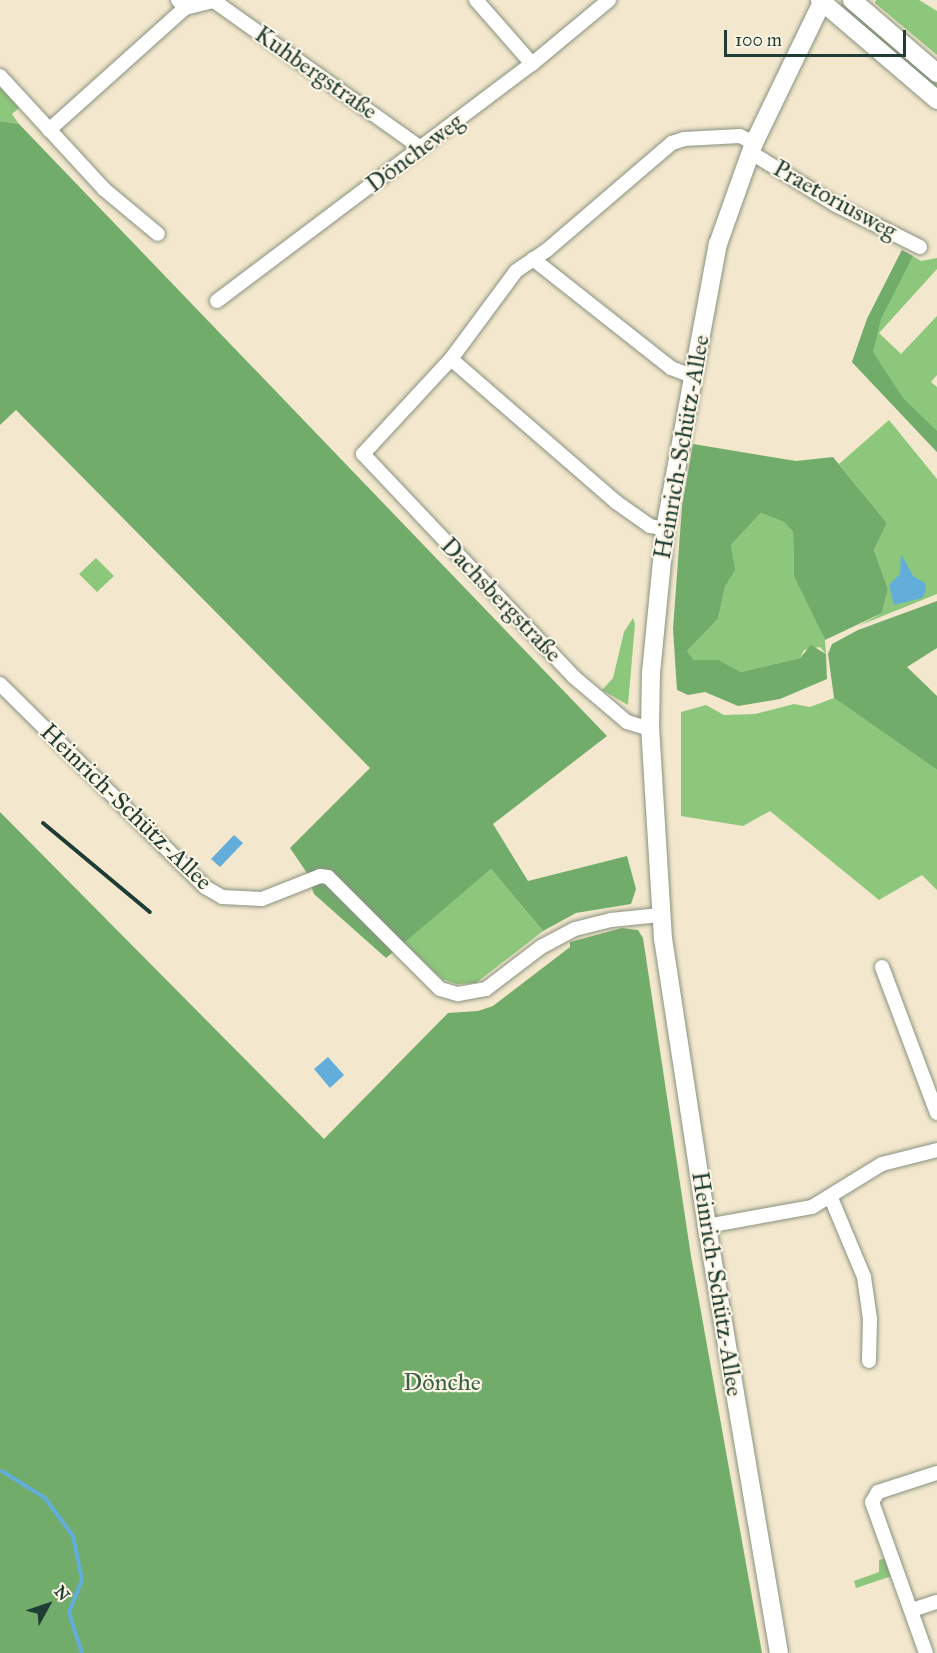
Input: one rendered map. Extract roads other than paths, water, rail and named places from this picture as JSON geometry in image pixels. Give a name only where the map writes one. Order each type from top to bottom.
[{"type":"main road","points":[[852,0],[937,73]]},
{"type":"main road","points":[[822,1],[937,100]]},
{"type":"main road","name":"Heinrich-Schütz-Allee","points":[[779,1653],[707,1226],[660,915],[650,729],[664,529],[718,244],[752,148],[822,1]]},
{"type":"street","points":[[476,0],[532,64]]},
{"type":"street","name":"Döncheweg","points":[[217,301],[532,64],[609,0]]},
{"type":"street","name":"Kuhbergstraße","points":[[181,4],[214,1],[421,148]]},
{"type":"street","points":[[49,130],[181,4]]},
{"type":"street","points":[[0,76],[104,189],[158,234]]},
{"type":"street","name":"Praetoriusweg","points":[[363,454],[450,358],[516,271],[672,143],[684,139],[740,136],[752,148],[836,205],[920,246]]},
{"type":"street","points":[[533,259],[671,368],[694,377]]},
{"type":"street","points":[[450,358],[616,502],[650,526],[664,529]]},
{"type":"street","name":"Dachsbergstraße","points":[[363,454],[574,677],[627,722],[650,729]]},
{"type":"street","name":"Heinrich-Schütz-Allee","points":[[0,684],[205,887],[222,897],[262,899],[320,876],[328,877],[440,989],[458,994],[486,989],[541,947],[575,929],[611,920],[660,915]]},
{"type":"street","points":[[882,967],[937,1113]]},
{"type":"street","points":[[888,984],[901,979]]},
{"type":"street","points":[[707,1226],[812,1207],[831,1198],[882,1164],[937,1150]]},
{"type":"street","points":[[831,1198],[864,1277],[870,1319],[869,1361]]},
{"type":"street","points":[[926,1653],[872,1502],[879,1492],[937,1473]]},
{"type":"street","points":[[912,1610],[937,1602]]},
{"type":"water","points":[[901,554],[913,576],[925,583],[926,591],[922,598],[894,605],[889,585],[900,574]]},
{"type":"water","points":[[234,835],[243,843],[220,867],[211,859]]},
{"type":"water","points":[[328,1057],[344,1075],[330,1088],[314,1069]]},
{"type":"waterway","points":[[2,1471],[45,1498],[73,1536],[82,1580],[69,1613],[82,1653]]},
{"type":"railway","points":[[43,823],[150,912]]},
{"type":"park label","name":"Dönche","points":[[442,1383]]}]
